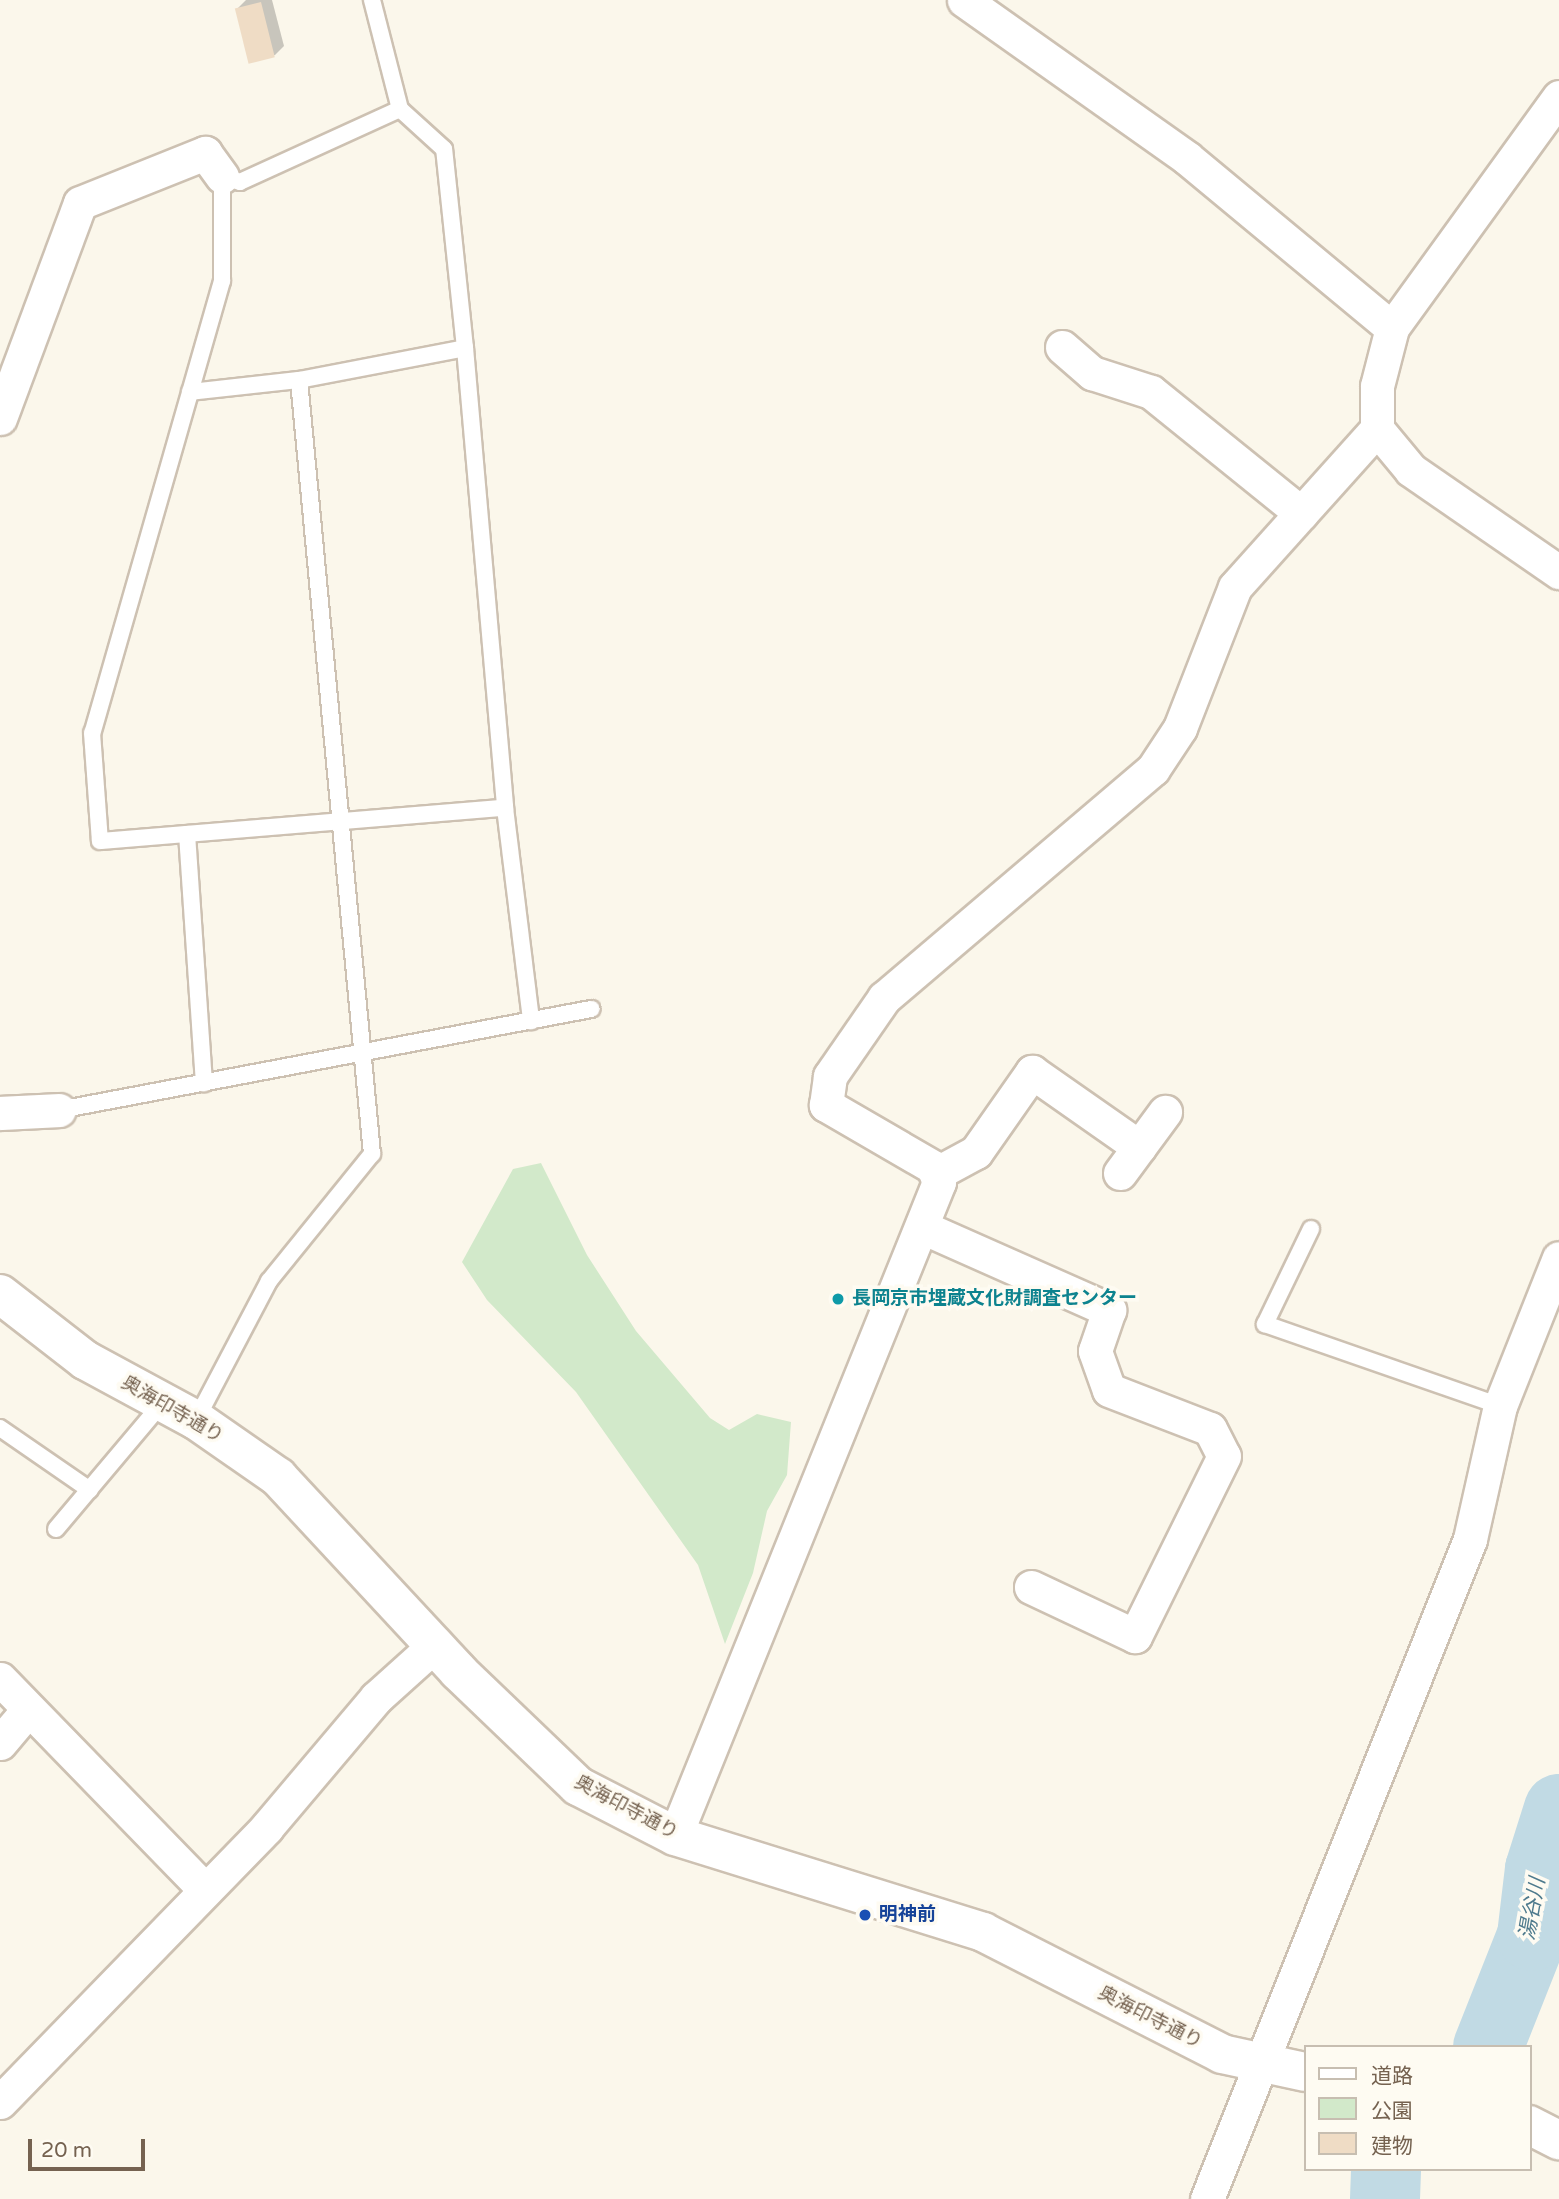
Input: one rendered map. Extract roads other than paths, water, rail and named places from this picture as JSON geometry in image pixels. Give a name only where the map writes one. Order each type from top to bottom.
[{"type":"street","points":[[964,0],[1187,159],[1392,328]]},
{"type":"street","points":[[1559,97],[1392,328],[1377,386],[1377,429],[1411,470],[1559,572]]},
{"type":"street","points":[[0,418],[80,203],[205,153],[222,176]]},
{"type":"street","points":[[1062,348],[1092,373],[1151,392],[1301,513]]},
{"type":"street","points":[[939,1172],[826,1105],[830,1076],[884,998],[1153,769],[1180,727],[1235,587],[1377,429]]},
{"type":"street","points":[[675,1836],[922,1227],[939,1172],[976,1152],[1032,1072],[1139,1147]]},
{"type":"street","points":[[0,1113],[59,1110]]},
{"type":"street","points":[[1119,1173],[1165,1112]]},
{"type":"street","points":[[922,1227],[1109,1310],[1094,1351],[1108,1390],[1210,1429],[1224,1456],[1135,1636],[1031,1587]]},
{"type":"street","points":[[1207,2199],[1471,1539],[1500,1406],[1559,1258]]},
{"type":"street","name":"奥海印寺通り","points":[[0,1294],[85,1360],[196,1420],[278,1477],[436,1644],[578,1786],[675,1836],[983,1933],[1222,2054],[1304,2072]]},
{"type":"street","points":[[0,2102],[205,1890],[376,1698],[436,1644]]},
{"type":"street","points":[[0,1679],[27,1711],[205,1890]]},
{"type":"street","points":[[0,1743],[27,1711]]},
{"type":"street","points":[[1531,2126],[1559,2140]]},
{"type":"lane","points":[[372,0],[400,109],[444,149],[466,348],[505,808],[531,1021]]},
{"type":"lane","points":[[400,109],[240,182],[222,176],[222,281],[92,733],[100,841],[505,808]]},
{"type":"lane","points":[[190,392],[299,380],[466,348]]},
{"type":"lane","points":[[196,1420],[270,1281],[372,1154],[344,821],[299,380]]},
{"type":"lane","points":[[187,834],[204,1083]]},
{"type":"lane","points":[[59,1110],[591,1009]]},
{"type":"lane","points":[[1311,1229],[1265,1324],[1500,1406]]},
{"type":"lane","points":[[56,1529],[162,1402]]},
{"type":"lane","points":[[0,1428],[90,1490]]},
{"type":"waterway","name":"湯谷川","points":[[1489,2045],[1532,1936],[1540,1869],[1559,1809]]},
{"type":"waterway","name":"湯谷川","points":[[1385,2199],[1386,2171]]},
{"type":"place","name":"長岡京市埋蔵文化財調査センター","points":[[838,1299]]},
{"type":"place","name":"明神前","points":[[865,1915]]}]
